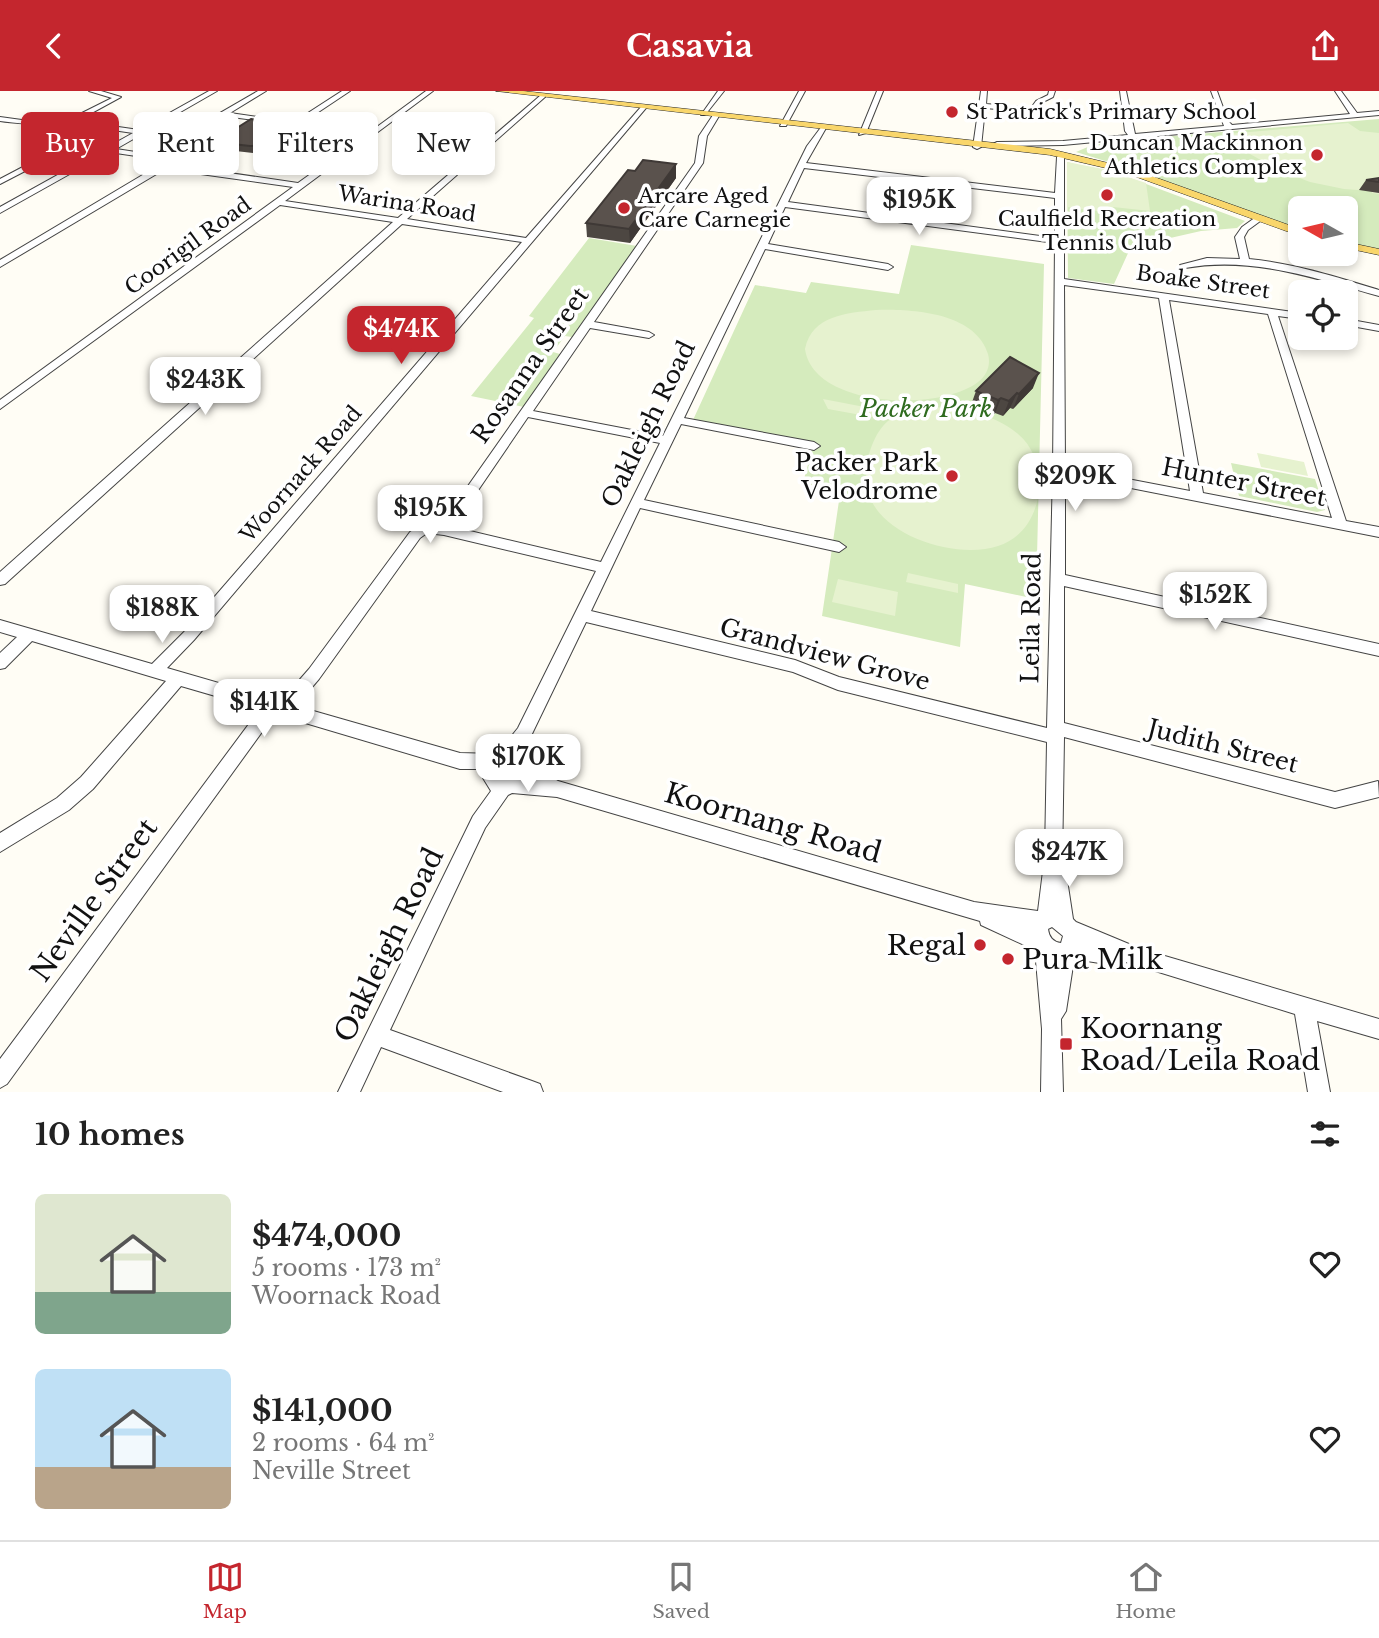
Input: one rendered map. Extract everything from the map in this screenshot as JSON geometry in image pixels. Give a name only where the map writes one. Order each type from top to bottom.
[{"type":"main road","points":[[500,91],[642,111],[703,114],[715,118],[783,124],[818,131],[1041,151],[1124,172],[1288,231]]},
{"type":"main road","points":[[975,144],[1062,156]]},
{"type":"main road","points":[[1358,249],[1379,254]]},
{"type":"street","points":[[89,112],[118,97],[92,91]]},
{"type":"street","points":[[177,112],[214,91]]},
{"type":"street","points":[[226,112],[263,91]]},
{"type":"street","points":[[314,112],[347,91]]},
{"type":"street","name":"Coorigil Road","points":[[378,129],[430,91]]},
{"type":"street","points":[[703,114],[721,91]]},
{"type":"street","points":[[783,124],[802,91]]},
{"type":"street","points":[[862,133],[880,91]]},
{"type":"street","points":[[975,144],[984,91]]},
{"type":"street","points":[[982,106],[1033,110],[1038,102],[1051,96],[1052,91]]},
{"type":"street","points":[[1124,91],[1129,131],[1132,135]]},
{"type":"street","points":[[1214,91],[1229,126]]},
{"type":"street","points":[[1338,91],[1354,115]]},
{"type":"street","points":[[0,580],[536,98]]},
{"type":"street","name":"Woornack Road","points":[[0,843],[63,804],[87,783],[189,636],[642,111]]},
{"type":"street","points":[[1041,151],[1086,139],[1379,113]]},
{"type":"street","name":"Rosanna Street","points":[[444,530],[699,163],[703,136],[715,118]]},
{"type":"street","points":[[0,120],[21,122]]},
{"type":"street","name":"Oakleigh Road","points":[[509,763],[818,131]]},
{"type":"street","points":[[997,144],[1066,144]]},
{"type":"street","points":[[1062,156],[1067,151],[1066,144]]},
{"type":"street","name":"Leila Road","points":[[1055,923],[1059,172],[1062,156]]},
{"type":"street","points":[[802,165],[1059,196]]},
{"type":"street","points":[[0,182],[21,171]]},
{"type":"street","points":[[0,173],[13,175]]},
{"type":"street","points":[[0,209],[62,175]]},
{"type":"street","points":[[0,264],[149,175]]},
{"type":"street","points":[[225,175],[300,186]]},
{"type":"street","name":"Coorigil Road","points":[[0,405],[315,175]]},
{"type":"street","name":"Warina Road","points":[[279,202],[530,241]]},
{"type":"street","points":[[783,204],[1059,241]]},
{"type":"street","points":[[1246,263],[1238,235],[1241,229],[1257,220]]},
{"type":"street","points":[[762,246],[888,267]]},
{"type":"street","points":[[1185,265],[1215,260],[1246,263],[1308,272],[1379,293]]},
{"type":"street","name":"Boake Street","points":[[1059,281],[1288,314]]},
{"type":"street","points":[[1164,297],[1197,496]]},
{"type":"street","points":[[1272,312],[1341,524]]},
{"type":"street","points":[[586,324],[649,335]]},
{"type":"street","points":[[1358,324],[1379,328]]},
{"type":"street","points":[[525,413],[667,441]]},
{"type":"street","points":[[677,420],[814,446]]},
{"type":"street","name":"Hunter Street","points":[[1059,470],[1379,532]]},
{"type":"street","points":[[636,503],[839,547]]},
{"type":"street","points":[[278,708],[314,674],[418,532],[429,527],[605,568]]},
{"type":"street","points":[[1058,579],[1379,650]]},
{"type":"street","name":"Grandview Grove","points":[[582,615],[795,666],[838,683],[1055,733]]},
{"type":"street","name":"Koornang Road","points":[[0,626],[460,761],[498,782],[557,789],[974,911],[1055,923],[1141,959],[1379,1029]]},
{"type":"street","points":[[0,663],[29,635]]},
{"type":"street","name":"Neville Street","points":[[0,1077],[233,756],[278,708]]},
{"type":"street","name":"Judith Street","points":[[1055,733],[1335,800],[1378,789]]},
{"type":"street","name":"Koornang Road","points":[[460,761],[509,763],[557,789]]},
{"type":"street","points":[[509,763],[517,778],[498,782],[491,769],[509,763]]},
{"type":"street","name":"Oakleigh Road","points":[[349,1092],[498,782]]},
{"type":"street","name":"Koornang Road","points":[[974,911],[1043,944],[1054,953],[1068,951],[1141,959]]},
{"type":"street","points":[[1052,1029],[1068,951],[1074,941],[1055,923],[1038,928],[1043,944],[1052,1029],[1052,1092]]},
{"type":"street","points":[[1304,1007],[1319,1092]]},
{"type":"street","points":[[376,1034],[532,1092]]},
{"type":"green space","points":[[1379,119],[1379,249],[1358,245],[1358,196],[1288,196],[1288,226],[1141,172],[1076,152],[1113,141]]},
{"type":"green space","name":"Duncan Mackinnon Athletics Complex","points":[[1348,123],[1360,131],[1379,133],[1379,194],[1310,182],[1279,170],[1232,144],[1235,140],[1228,134]]},
{"type":"green space","points":[[1067,162],[1130,178],[1245,221],[1237,228],[1201,231],[1135,246],[1129,251],[1114,284],[1068,278]]},
{"type":"green space","name":"Caulfield Recreation Tennis Club","points":[[1067,162],[1103,169],[1146,183],[1150,211],[1113,207],[1113,213],[1067,207]]},
{"type":"green space","points":[[589,238],[637,246],[572,337],[565,336],[553,352],[560,354],[524,407],[471,396],[534,318],[529,316]]},
{"type":"green space","name":"Packer Park","points":[[911,245],[1044,264],[1036,599],[965,584],[960,647],[822,616],[840,494],[802,486],[814,443],[693,420],[755,285],[806,293],[811,282],[899,294]]},
{"type":"green space","points":[[876,310],[923,312],[956,321],[970,329],[981,340],[988,354],[989,366],[986,373],[978,382],[960,392],[936,398],[909,400],[880,399],[853,393],[830,383],[813,369],[805,349],[815,329],[832,318]]},
{"type":"green space","points":[[823,399],[875,409],[872,417],[828,409]]},
{"type":"green space","name":"Packer Park Velodrome","points":[[928,407],[963,410],[986,416],[1018,434],[1029,447],[1039,478],[1038,496],[1034,512],[1014,538],[998,546],[982,549],[945,547],[909,535],[880,514],[871,500],[866,480],[871,447],[881,428],[892,418]]},
{"type":"green space","points":[[1257,453],[1304,462],[1308,476],[1261,467]]},
{"type":"green space","points":[[1231,463],[1315,479],[1325,510],[1317,512],[1239,496]]},
{"type":"green space","points":[[908,573],[958,584],[958,593],[906,582]]},
{"type":"green space","points":[[838,579],[898,592],[895,616],[832,602]]},
{"type":"building","points":[[253,119],[253,146],[239,145],[239,127]]},
{"type":"building","points":[[643,160],[676,164],[629,229],[586,223],[628,170],[635,171]]},
{"type":"building","points":[[1010,357],[1039,373],[1009,401],[1001,398],[998,400],[976,391]]},
{"type":"place","name":"St Patrick's Primary School","points":[[952,112]]},
{"type":"place","name":"Duncan Mackinnon Athletics Complex","points":[[1317,155]]},
{"type":"place","name":"Caulfield Recreation Tennis Club","points":[[1107,195]]},
{"type":"place","name":"Arcare Aged Care Carnegie","points":[[624,208]]},
{"type":"place","name":"Packer Park Velodrome","points":[[952,476]]},
{"type":"place","name":"Regal","points":[[980,945]]},
{"type":"place","name":"Pura Milk","points":[[1008,959]]},
{"type":"place","name":"Koornang Road/Leila Road","points":[[1066,1044]]}]
